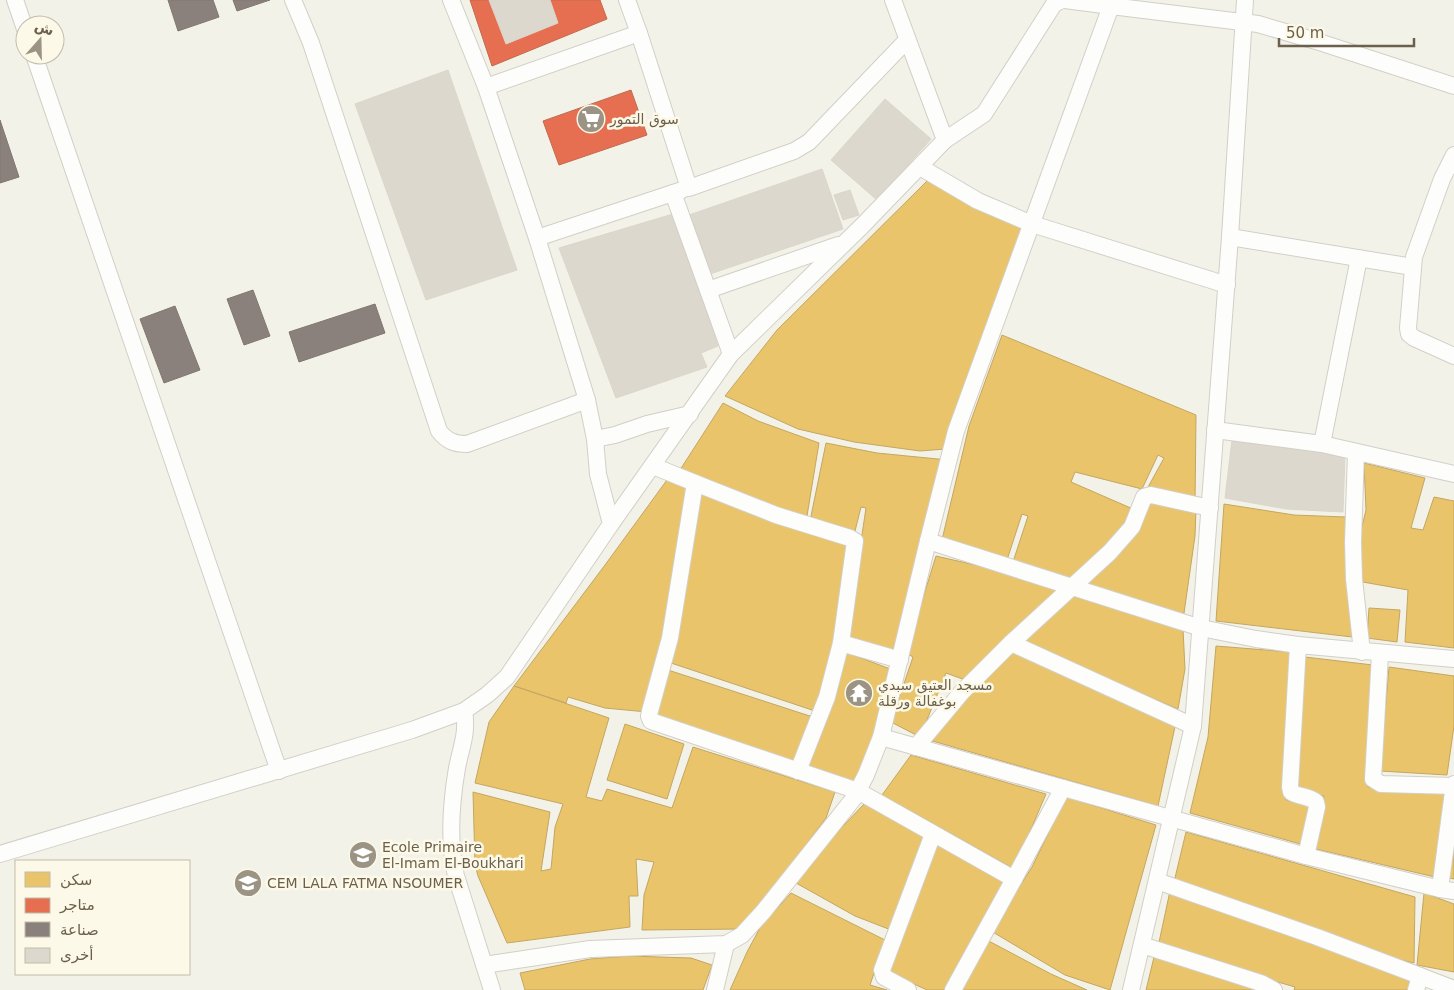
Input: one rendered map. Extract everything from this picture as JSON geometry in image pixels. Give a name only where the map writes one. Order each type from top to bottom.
[{"type":"street","points":[[15,0],[20,15]]},
{"type":"street","points":[[293,0],[310,44],[439,431],[446,439],[456,444],[467,444],[587,400]]},
{"type":"street","points":[[451,0],[486,87],[537,238],[587,400],[596,440],[598,474],[611,524]]},
{"type":"street","points":[[627,0],[689,188]]},
{"type":"street","points":[[892,0],[945,140]]},
{"type":"street","points":[[0,854],[412,730],[464,711],[487,695],[507,677],[611,524],[731,354],[945,140],[984,114],[1054,4],[1064,0],[1111,3],[1258,24],[1308,38],[1454,86]]},
{"type":"street","points":[[1131,990],[1193,726],[1227,285],[1245,0]]},
{"type":"street","points":[[484,965],[590,948],[726,944],[742,935],[763,912],[854,798],[866,775],[881,736],[956,431],[1111,3]]},
{"type":"street","points":[[486,87],[638,33]]},
{"type":"street","points":[[537,238],[794,151],[808,142],[907,40]]},
{"type":"street","points":[[37,65],[279,771]]},
{"type":"street","points":[[1454,155],[1442,179],[1416,248],[1409,334],[1454,356]]},
{"type":"street","points":[[920,167],[978,201],[1032,224],[1227,285]]},
{"type":"street","points":[[673,193],[731,354]]},
{"type":"street","points":[[1230,237],[1413,267]]},
{"type":"street","points":[[708,290],[844,242]]},
{"type":"street","points":[[1322,444],[1359,258]]},
{"type":"street","points":[[596,440],[646,424],[690,414]]},
{"type":"street","points":[[1215,430],[1322,444],[1454,474]]},
{"type":"street","points":[[1356,452],[1353,542],[1354,579],[1362,652]]},
{"type":"street","points":[[653,466],[776,515],[855,541],[841,643],[827,698],[798,771]]},
{"type":"street","points":[[695,483],[670,638],[649,716],[651,721],[858,791],[1014,879]]},
{"type":"street","points":[[916,747],[962,692],[1011,643],[1125,536],[1132,527],[1142,501],[1147,495],[1210,508]]},
{"type":"street","points":[[928,541],[1200,628],[1256,640],[1454,660]]},
{"type":"street","points":[[841,643],[900,660]]},
{"type":"street","points":[[1011,643],[1193,726]]},
{"type":"street","points":[[1298,645],[1290,786],[1291,792],[1313,799],[1316,802],[1317,807],[1306,856]]},
{"type":"street","points":[[881,736],[1306,856],[1447,890],[1454,785],[1381,784],[1373,779],[1380,654]]},
{"type":"street","points":[[464,711],[466,722],[464,741],[454,793],[452,859],[492,990]]},
{"type":"street","points":[[954,990],[1063,788]]},
{"type":"street","points":[[908,990],[884,977],[882,970],[934,834]]},
{"type":"street","points":[[1157,881],[1318,937],[1418,983],[1454,989]]},
{"type":"street","points":[[715,990],[726,944]]},
{"type":"street","points":[[1142,945],[1262,983],[1274,990]]},
{"type":"building: سكن","points":[[927,181],[1022,229],[945,449],[920,451],[854,442],[798,429],[725,396],[777,330]]},
{"type":"building: سكن","points":[[1002,335],[1196,415],[1195,504],[1147,489],[1164,458],[1158,455],[1142,489],[1075,472],[1071,482],[1133,509],[1130,526],[1071,583],[1012,565],[1028,516],[1022,514],[1006,563],[941,544],[969,426]]},
{"type":"building: سكن","points":[[723,403],[758,421],[819,443],[806,522],[678,473]]},
{"type":"building: سكن","points":[[826,443],[877,453],[948,460],[898,653],[846,641],[866,508],[861,507],[854,535],[810,521]]},
{"type":"building: سكن","points":[[1364,463],[1425,478],[1411,528],[1423,530],[1434,497],[1454,501],[1454,648],[1405,642],[1408,590],[1357,581],[1358,543],[1366,510]]},
{"type":"building: سكن","points":[[667,480],[690,489],[666,644],[647,712],[605,708],[568,697],[566,703],[514,686],[605,565]]},
{"type":"building: سكن","points":[[702,490],[852,544],[827,680],[815,711],[671,663]]},
{"type":"building: سكن","points":[[1146,498],[1196,509],[1195,536],[1183,620],[1080,585]]},
{"type":"building: سكن","points":[[1224,504],[1294,515],[1346,517],[1352,637],[1216,621]]},
{"type":"building: سكن","points":[[936,556],[1006,572],[1059,591],[968,681],[946,673],[920,737],[891,722],[913,657],[906,653]]},
{"type":"building: سكن","points":[[1070,595],[1183,629],[1185,669],[1178,709],[1021,642]]},
{"type":"building: سكن","points":[[1369,608],[1400,610],[1397,642],[1367,638]]},
{"type":"building: سكن","points":[[1216,646],[1291,652],[1286,800],[1313,807],[1304,845],[1190,813],[1208,737]]},
{"type":"building: سكن","points":[[1012,649],[1176,722],[1158,806],[929,740]]},
{"type":"building: سكن","points":[[845,652],[893,670],[882,715],[856,786],[808,768],[835,698]]},
{"type":"building: سكن","points":[[1305,657],[1373,665],[1368,787],[1448,789],[1435,877],[1316,849],[1324,796],[1296,791]]},
{"type":"building: سكن","points":[[1389,667],[1454,676],[1454,726],[1447,775],[1380,771]]},
{"type":"building: سكن","points":[[668,670],[816,718],[794,765],[655,717]]},
{"type":"building: سكن","points":[[514,686],[609,718],[586,797],[602,801],[607,789],[672,808],[693,747],[835,792],[826,818],[743,929],[642,930],[644,895],[654,862],[636,859],[638,896],[629,896],[630,927],[507,943],[475,865],[473,792],[550,812],[541,871],[551,869],[555,827],[563,804],[475,783],[489,722]]},
{"type":"building: سكن","points":[[625,724],[684,744],[667,799],[607,780]]},
{"type":"building: سكن","points":[[911,755],[1046,794],[1014,869],[882,795]]},
{"type":"building: سكن","points":[[1066,797],[1156,825],[1110,990],[1065,975],[991,931],[1032,867]]},
{"type":"building: سكن","points":[[865,803],[926,837],[891,930],[855,916],[796,883],[824,846]]},
{"type":"building: سكن","points":[[1186,832],[1415,897],[1414,963],[1376,954],[1174,882]]},
{"type":"building: سكن","points":[[938,842],[1008,885],[947,990],[927,990],[888,972]]},
{"type":"building: سكن","points":[[1454,850],[1454,879],[1449,878]]},
{"type":"building: سكن","points":[[1170,891],[1414,976],[1412,990],[1294,990],[1295,987],[1158,947]]},
{"type":"building: سكن","points":[[791,893],[885,940],[870,985],[887,990],[730,990],[761,926]]},
{"type":"building: سكن","points":[[1424,893],[1454,904],[1454,972],[1417,965]]},
{"type":"building: سكن","points":[[985,939],[1051,974],[1087,990],[958,990]]},
{"type":"building: سكن","points":[[1155,953],[1260,990],[1146,990]]},
{"type":"building: سكن","points":[[629,956],[691,958],[712,965],[703,990],[525,990],[520,973],[590,959]]},
{"type":"building: متاجر","points":[[470,0],[600,0],[607,19],[492,66]]},
{"type":"building: متاجر","points":[[631,90],[647,135],[559,165],[543,121]]},
{"type":"building: صناعة","points":[[168,0],[213,0],[219,17],[178,31]]},
{"type":"building: صناعة","points":[[233,0],[270,0],[237,11]]},
{"type":"building: صناعة","points":[[0,120],[19,177],[0,183]]},
{"type":"building: صناعة","points":[[253,290],[270,336],[244,345],[227,299]]},
{"type":"building: صناعة","points":[[375,304],[385,333],[299,362],[289,332]]},
{"type":"building: صناعة","points":[[175,306],[200,370],[164,383],[140,319]]},
{"type":"building: أخرى","points":[[489,0],[550,0],[558,23],[506,44]]},
{"type":"building: أخرى","points":[[448,70],[517,270],[426,300],[355,104]]},
{"type":"building: أخرى","points":[[885,99],[931,139],[877,200],[831,160]]},
{"type":"building: أخرى","points":[[822,169],[843,229],[710,274],[689,215]]},
{"type":"building: أخرى","points":[[850,190],[859,215],[843,220],[834,195]]},
{"type":"building: أخرى","points":[[673,214],[718,346],[701,353],[707,367],[616,398],[559,248]]},
{"type":"building: أخرى","points":[[1232,440],[1345,456],[1343,512],[1286,509],[1225,498]]},
{"type":"place","name":"سوق التمور","points":[[591,119]]},
{"type":"place","name":"مسجد العتيق سبدي بوغفالة ورقلة","points":[[859,693]]},
{"type":"place","name":"Ecole Primaire El-Imam El-Boukhari","points":[[363,855]]},
{"type":"place","name":"CEM LALA FATMA NSOUMER","points":[[248,883]]}]
